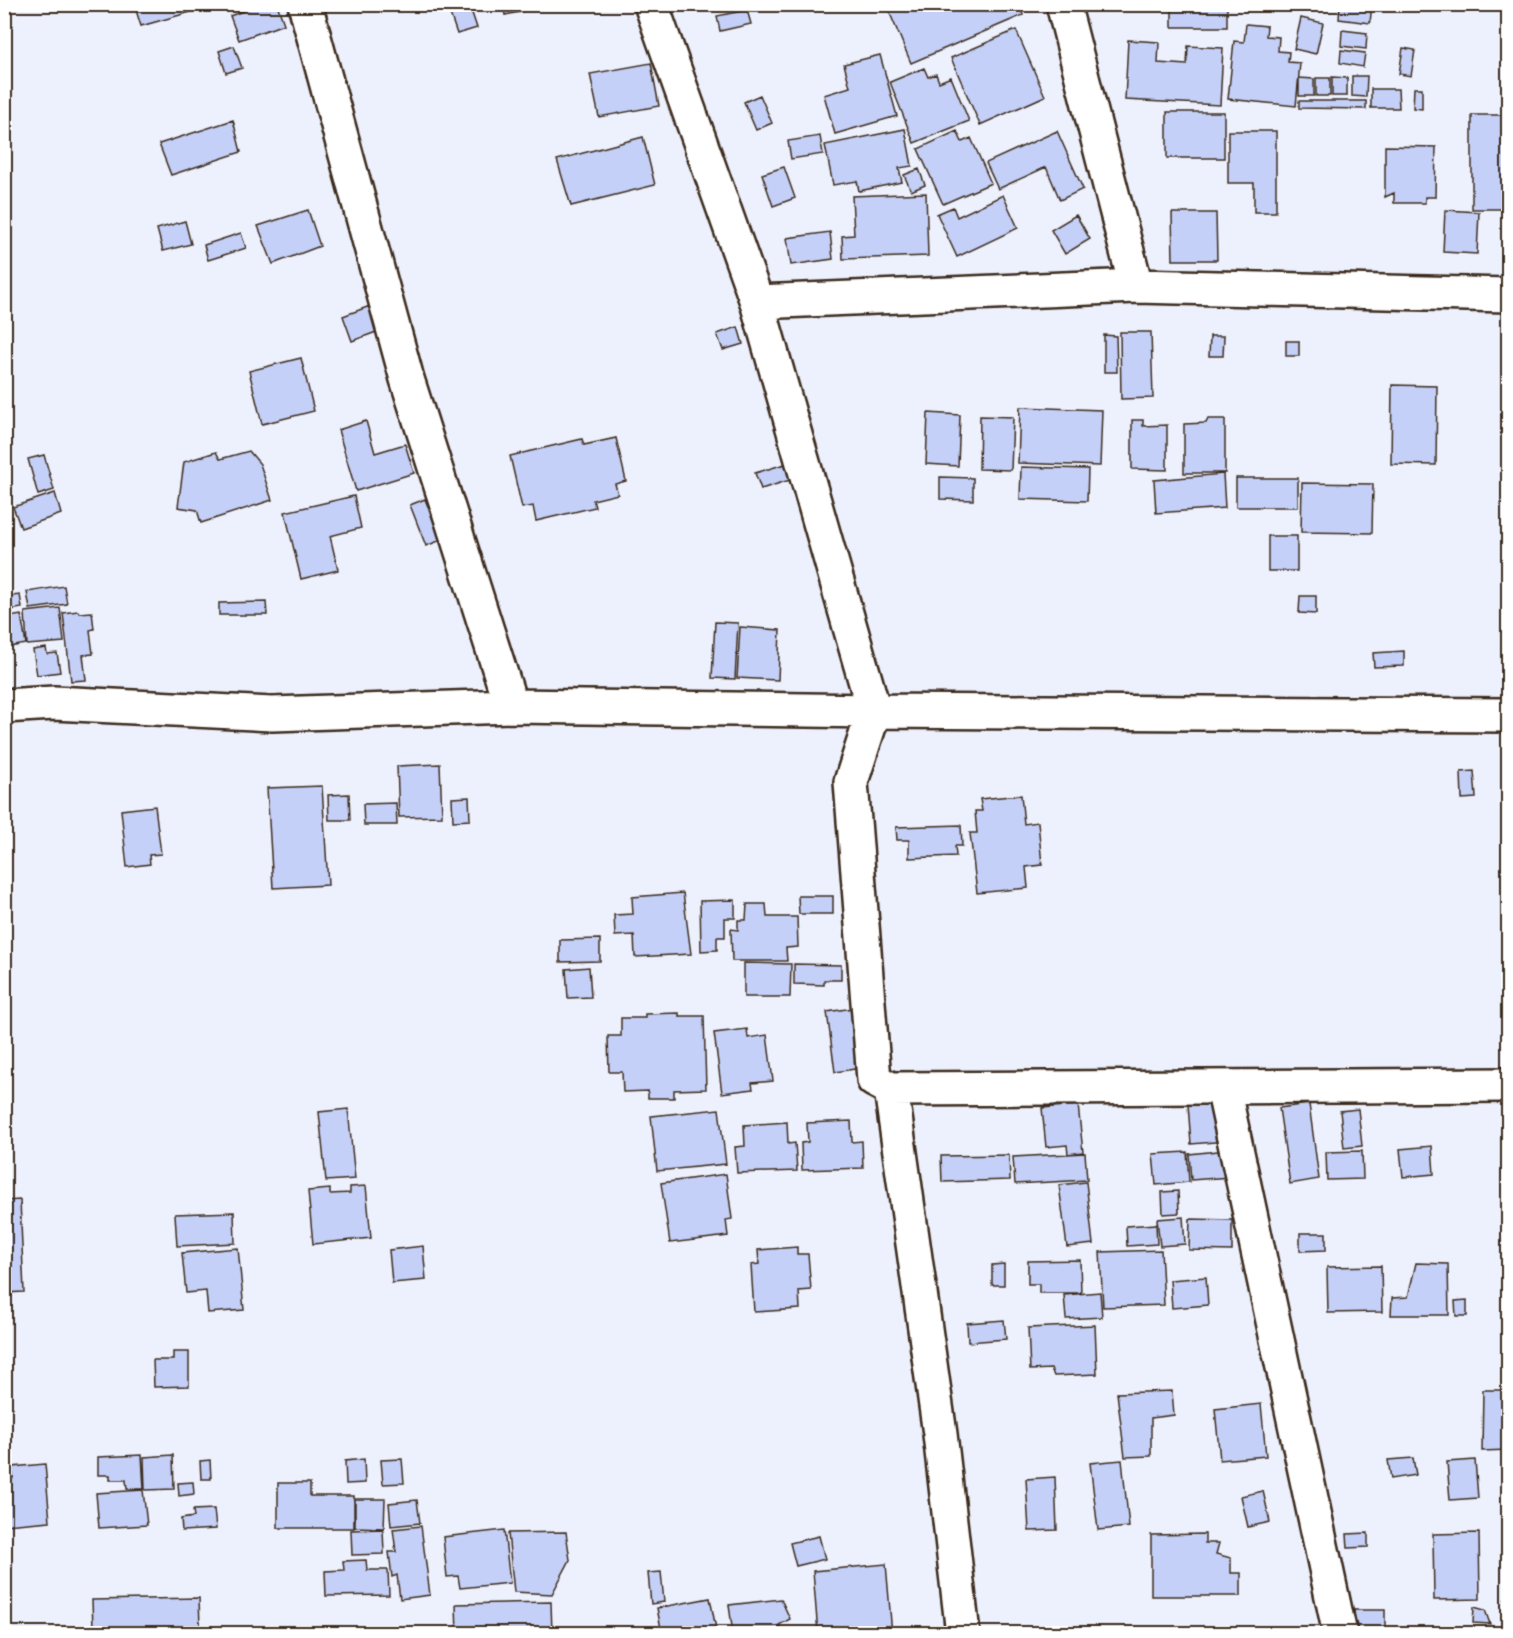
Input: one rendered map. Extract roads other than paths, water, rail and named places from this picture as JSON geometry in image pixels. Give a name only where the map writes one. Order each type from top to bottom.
[{"type":"street","points":[[305,4],[408,379],[511,706]]},
{"type":"street","points":[[651,4],[757,302],[874,711],[850,782],[874,1080],[891,1089],[1509,1085]]},
{"type":"street","points":[[1063,4],[1136,286]]},
{"type":"street","points":[[757,302],[1136,286],[1509,295]]},
{"type":"street","points":[[4,706],[54,703],[272,714],[511,706],[1509,715]]},
{"type":"street","points":[[1223,1087],[1340,1634]]},
{"type":"street","points":[[891,1089],[940,1434],[963,1634]]}]
